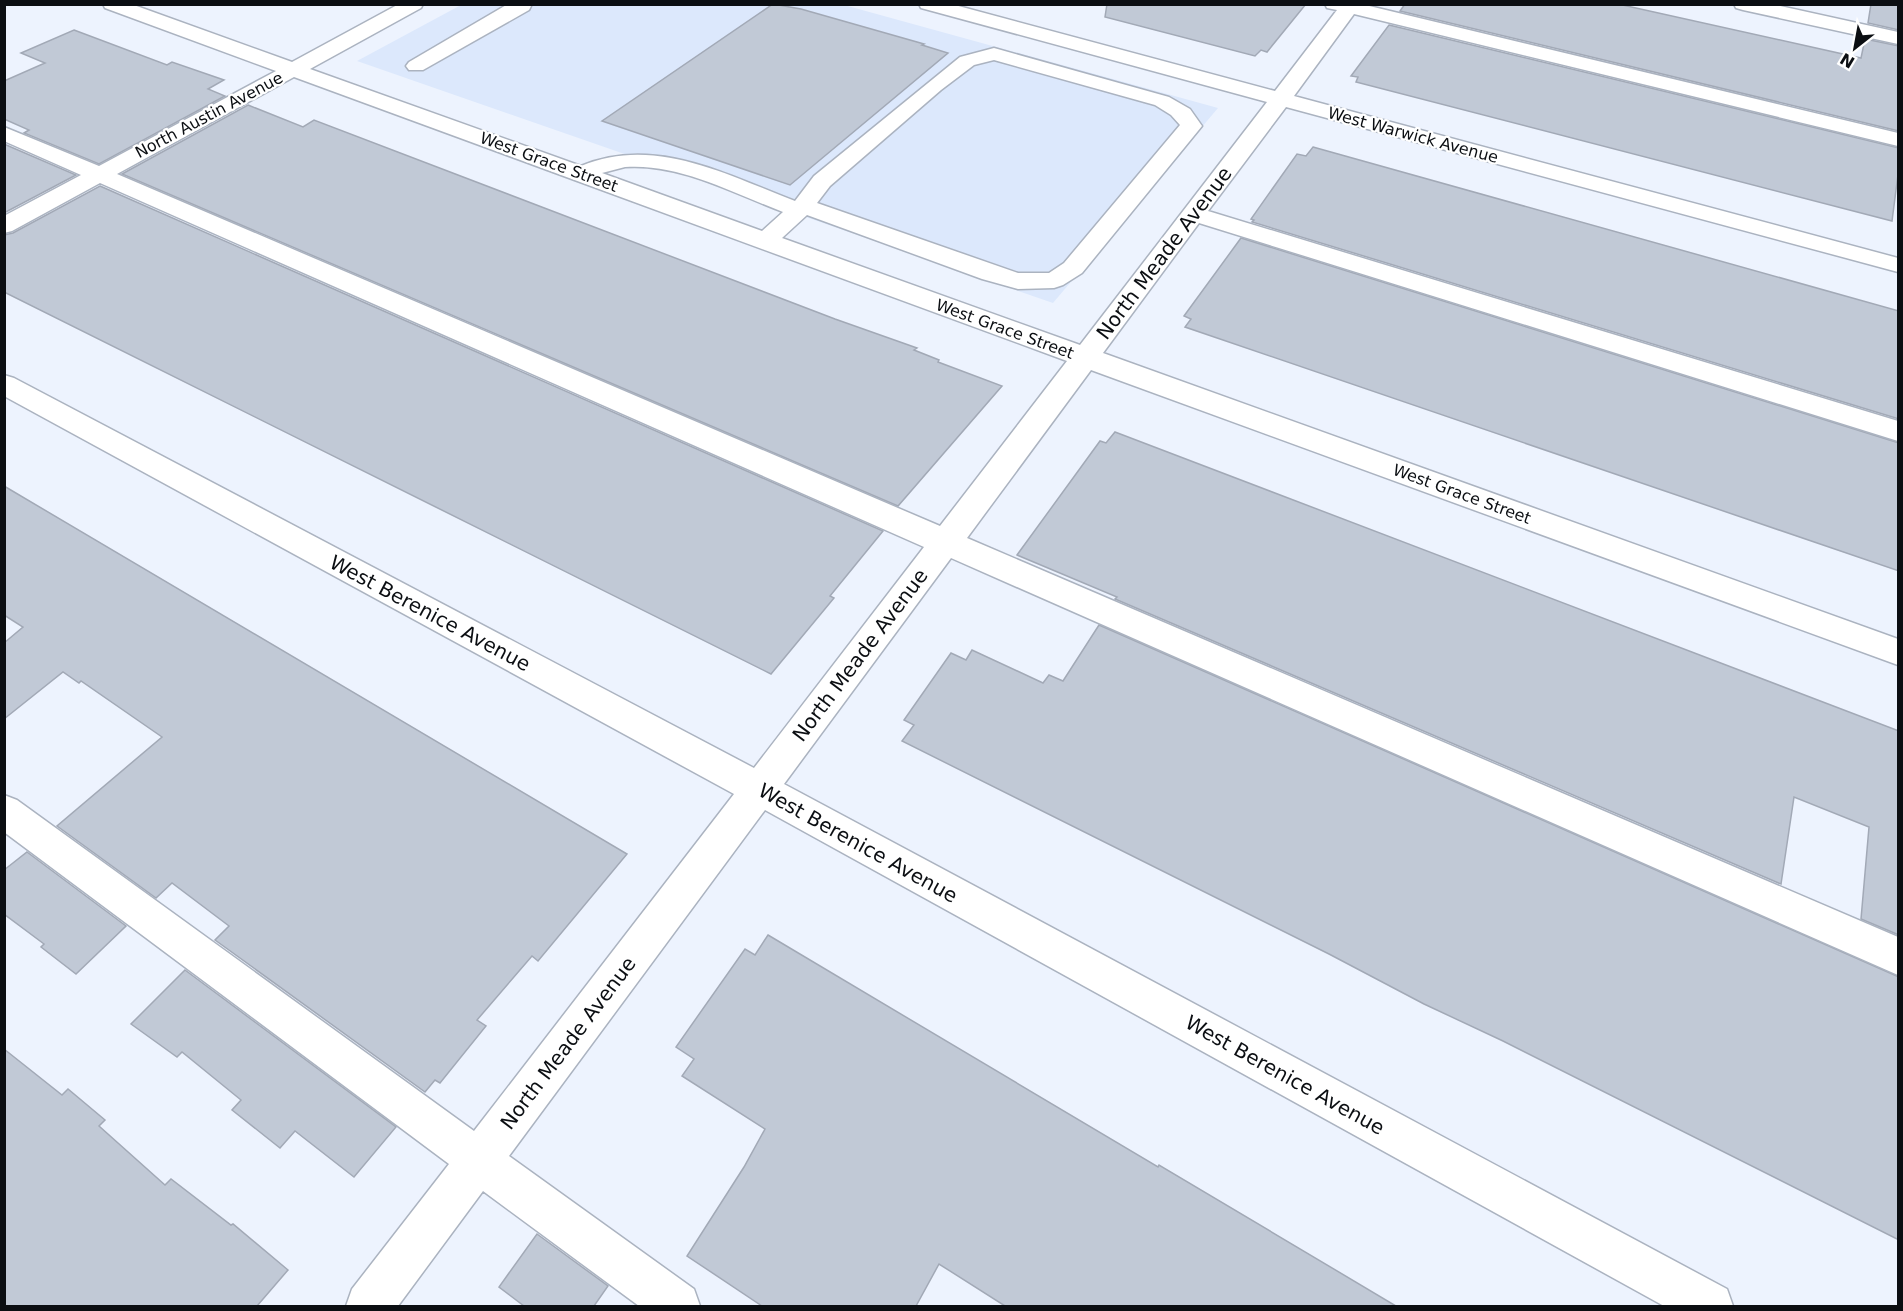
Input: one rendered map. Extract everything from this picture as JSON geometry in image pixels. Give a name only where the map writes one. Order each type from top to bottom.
[{"type":"street","name":"West Grace Street","points":[[112,4],[1899,652]]},
{"type":"street","name":"North Austin Avenue","points":[[4,226],[414,4]]},
{"type":"street","name":"West Warwick Avenue","points":[[928,4],[1899,265]]},
{"type":"street","points":[[1743,4],[1899,38]]},
{"type":"street","points":[[416,66],[521,5]]},
{"type":"street","points":[[1345,6],[1899,139]]},
{"type":"street","name":"North Meade Avenue","points":[[369,1306],[1194,214],[1280,99],[1345,6]]},
{"type":"street","points":[[994,54],[996,45],[1014,28]]},
{"type":"street","points":[[583,174],[601,165],[639,160],[677,165],[800,208],[991,274],[1018,280],[1054,280],[1073,268],[1191,126],[1188,118],[1179,110],[1162,101],[994,54],[967,61],[822,181],[800,208],[765,242]]},
{"type":"street","points":[[4,134],[1899,957]]},
{"type":"street","points":[[1194,214],[1899,431]]},
{"type":"street","name":"West Berenice Avenue","points":[[4,384],[759,789],[1710,1306]]},
{"type":"street","points":[[4,811],[677,1306]]},
{"type":"shaded area","points":[[461,5],[844,5],[1218,108],[1053,303],[357,61]]},
{"type":"building","points":[[773,4],[801,9],[948,53],[790,185],[602,121]]},
{"type":"building","points":[[1107,4],[1306,4],[1267,52],[1261,50],[1255,56],[1105,17]]},
{"type":"building","points":[[1405,4],[1618,4],[1861,58],[1865,39],[1899,46],[1899,131],[1400,11]]},
{"type":"building","points":[[1871,4],[1899,4],[1899,30],[1868,23]]},
{"type":"building","points":[[1389,25],[1899,148],[1899,167],[1892,221],[1356,82],[1358,77],[1351,76]]},
{"type":"building","points":[[74,30],[167,65],[172,62],[224,80],[208,89],[225,96],[99,164],[24,133],[29,130],[4,119],[4,81],[45,63],[21,53]]},
{"type":"building","points":[[248,105],[303,127],[314,120],[835,319],[917,348],[914,350],[939,360],[938,362],[1002,386],[898,506],[122,174]]},
{"type":"building","points":[[4,144],[76,175],[4,213]]},
{"type":"building","points":[[1313,147],[1899,311],[1899,419],[1252,222],[1254,220],[1251,219],[1297,154],[1306,156]]},
{"type":"building","points":[[100,186],[883,531],[830,596],[834,598],[771,674],[4,292],[4,235],[13,233]]},
{"type":"building","points":[[1241,238],[1899,443],[1899,571],[1185,327],[1191,319],[1184,316]]},
{"type":"building","points":[[1115,432],[1899,731],[1899,935],[1861,919],[1869,827],[1794,797],[1781,884],[1017,555],[1100,441],[1106,443]]},
{"type":"building","points":[[4,486],[627,854],[538,961],[532,956],[477,1020],[486,1026],[440,1083],[435,1080],[425,1092],[215,940],[229,926],[172,883],[156,898],[57,826],[162,737],[81,681],[79,683],[63,672],[4,719],[4,643],[23,627],[4,615]]},
{"type":"building","points":[[1099,625],[1899,977],[1899,1240],[902,741],[914,725],[904,720],[951,653],[966,660],[972,650],[1043,683],[1049,675],[1063,681]]},
{"type":"building","points":[[27,852],[126,926],[76,974],[41,947],[44,944],[4,914],[4,870]]},
{"type":"building","points":[[768,935],[1396,1306],[1005,1306],[939,1264],[916,1306],[762,1306],[687,1256],[744,1167],[765,1129],[682,1076],[694,1059],[676,1047],[745,949],[755,955]]},
{"type":"building","points":[[185,970],[396,1127],[354,1177],[295,1131],[280,1148],[232,1110],[241,1100],[182,1052],[177,1057],[131,1024]]},
{"type":"building","points":[[4,1049],[62,1095],[68,1089],[105,1120],[99,1126],[165,1185],[171,1179],[231,1225],[233,1224],[288,1270],[257,1306],[4,1306]]},
{"type":"building","points":[[537,1234],[608,1286],[594,1306],[524,1306],[499,1287]]}]
